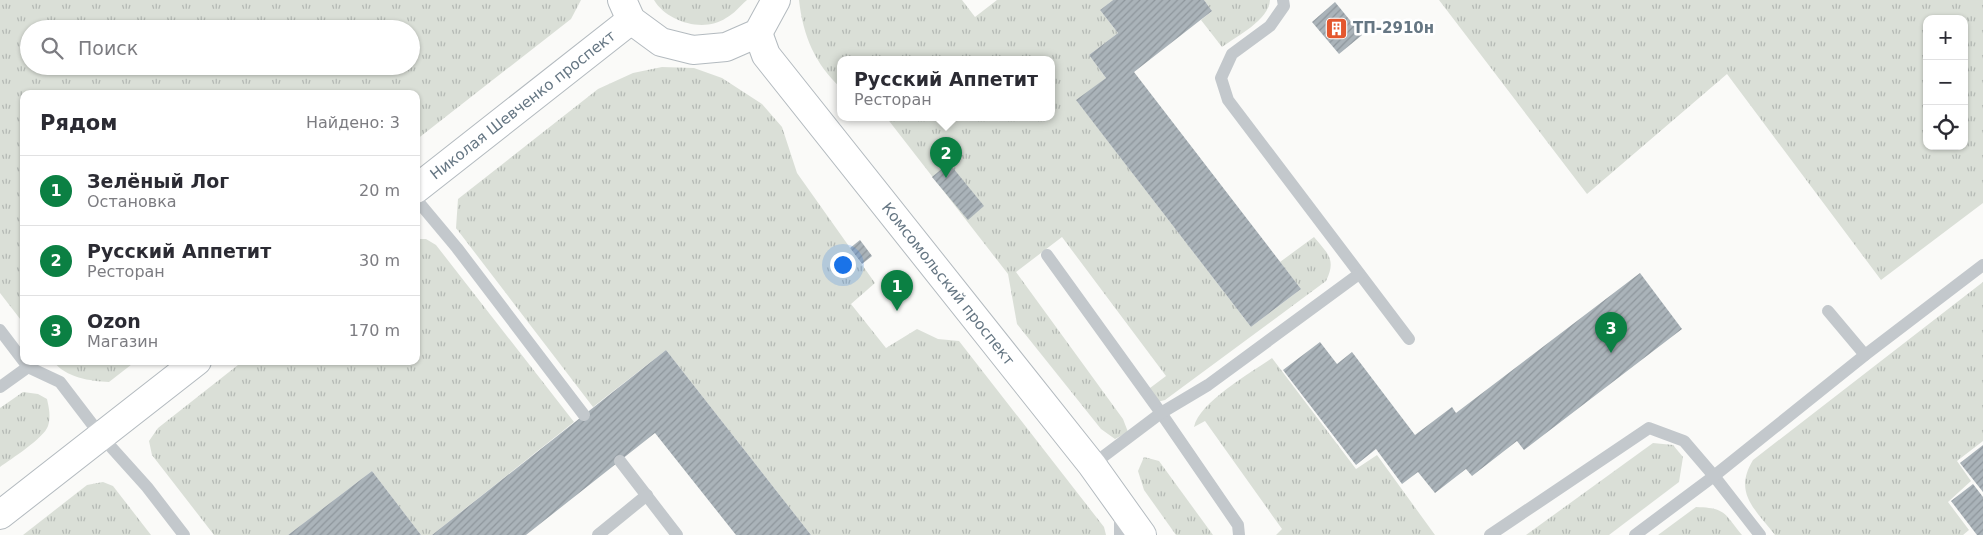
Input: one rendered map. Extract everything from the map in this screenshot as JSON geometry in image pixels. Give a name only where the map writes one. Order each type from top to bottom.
[{"type":"main road","points":[[627,10],[660,42],[693,50],[726,47],[758,33],[776,0]]},
{"type":"main road","name":"Николая Шевченко проспект","points":[[420,186],[567,72],[627,10]]},
{"type":"main road","name":"Комсомольский проспект","points":[[758,33],[766,55],[1092,465],[1142,535]]},
{"type":"main road","points":[[0,516],[192,365]]},
{"type":"lane","points":[[1283,0],[1284,6],[1270,26],[1232,54],[1221,78],[1228,100],[1409,339]]},
{"type":"lane","points":[[420,204],[584,415]]},
{"type":"lane","points":[[1047,255],[1161,413],[1238,525],[1239,535]]},
{"type":"lane","points":[[1635,535],[1714,476],[1865,355],[1983,265]]},
{"type":"lane","points":[[1092,465],[1161,413],[1208,385],[1359,274]]},
{"type":"lane","points":[[1828,311],[1865,355]]},
{"type":"lane","points":[[0,330],[20,356]]},
{"type":"lane","points":[[0,387],[28,367],[60,382],[102,437],[147,487],[184,535]]},
{"type":"lane","points":[[1490,535],[1649,428],[1684,441],[1760,535]]},
{"type":"lane","points":[[620,461],[677,535]]},
{"type":"lane","points":[[598,535],[646,495]]},
{"type":"lane","points":[[1120,506],[1120,535]]},
{"type":"green space","points":[[0,0],[581,0],[571,19],[420,137],[420,90],[20,90],[20,319],[0,293]]},
{"type":"green space","points":[[654,0],[747,0],[726,18],[707,25],[697,25],[687,23],[668,14]]},
{"type":"green space","points":[[799,0],[962,0],[975,17],[997,0],[1113,0],[1100,10],[1118,33],[1089,55],[1106,78],[1077,101],[1251,327],[1301,289],[1280,262],[1314,237],[1329,257],[1331,267],[1326,281],[1165,400],[1157,402],[1142,394],[1166,376],[1062,237],[1016,272],[1123,419],[1128,432],[1115,439],[1101,429],[1017,324],[1008,274],[889,121],[1055,121],[1055,56],[837,56],[837,84],[817,59],[807,37]]},
{"type":"green space","points":[[1204,0],[1270,0],[1264,14],[1258,21],[1244,33],[1222,47],[1201,20],[1212,11]]},
{"type":"green space","points":[[1439,0],[1983,0],[1983,203],[1881,280],[1727,74],[1587,194]]},
{"type":"green space","points":[[662,67],[694,68],[722,78],[762,104],[782,127],[797,173],[875,283],[851,304],[886,348],[917,329],[938,339],[959,341],[1104,527],[1106,535],[811,535],[666,350],[593,407],[456,228],[458,199],[598,89],[633,73]]},
{"type":"green space","points":[[420,239],[426,239],[436,245],[574,422],[432,535],[421,535],[372,471],[288,535],[214,535],[152,455],[149,441],[158,428],[238,365],[420,365]]},
{"type":"green space","points":[[1983,282],[1983,441],[1957,461],[1971,481],[1948,502],[1969,530],[1963,535],[1775,535],[1754,509],[1746,491],[1747,472],[1753,460]]},
{"type":"green space","points":[[1272,358],[1356,469],[1377,455],[1435,535],[1276,535],[1282,529],[1205,421],[1194,427],[1198,417],[1215,398]]},
{"type":"green space","points":[[56,365],[131,365],[109,382],[79,378]]},
{"type":"green space","points":[[23,392],[38,394],[47,399],[50,416],[49,423],[45,431],[34,442],[0,467],[0,408]]},
{"type":"green space","points":[[1653,443],[1673,445],[1683,457],[1679,482],[1609,535],[1526,535]]},
{"type":"green space","points":[[1144,457],[1159,461],[1213,535],[1176,535],[1144,490],[1138,471]]},
{"type":"green space","points":[[103,482],[113,486],[151,535],[23,535],[87,485]]},
{"type":"green space","points":[[1696,507],[1719,510],[1724,513],[1742,535],[1658,535]]},
{"type":"building","points":[[1113,0],[1204,0],[1212,11],[1134,72],[1301,289],[1251,327],[1076,100],[1106,78],[1089,55],[1118,33],[1100,10]]},
{"type":"building","name":"ТП-2910н","points":[[1335,2],[1362,35],[1339,54],[1312,22]]},
{"type":"building","points":[[949,163],[984,206],[968,220],[932,177]]},
{"type":"building","points":[[860,240],[872,256],[862,264],[850,248]]},
{"type":"building","points":[[1640,273],[1682,329],[1524,450],[1517,441],[1472,476],[1466,469],[1435,493],[1418,472],[1402,484],[1376,449],[1356,465],[1283,370],[1320,342],[1337,364],[1352,352],[1415,435],[1452,407],[1456,413]]},
{"type":"building","points":[[666,350],[811,535],[736,535],[655,433],[526,535],[432,535]]},
{"type":"building","points":[[1983,445],[1983,492],[1960,463]]},
{"type":"building","points":[[372,471],[421,535],[288,535]]},
{"type":"building","points":[[1973,484],[1983,497],[1983,535],[1977,535],[1951,501]]},
{"type":"place","name":"ТП-2910н","points":[[1337,28]]},
{"type":"place","name":"Русский Аппетит","points":[[946,178]]},
{"type":"place","name":"Зелёный Лог","points":[[897,311]]},
{"type":"place","name":"Ozon","points":[[1611,353]]}]
